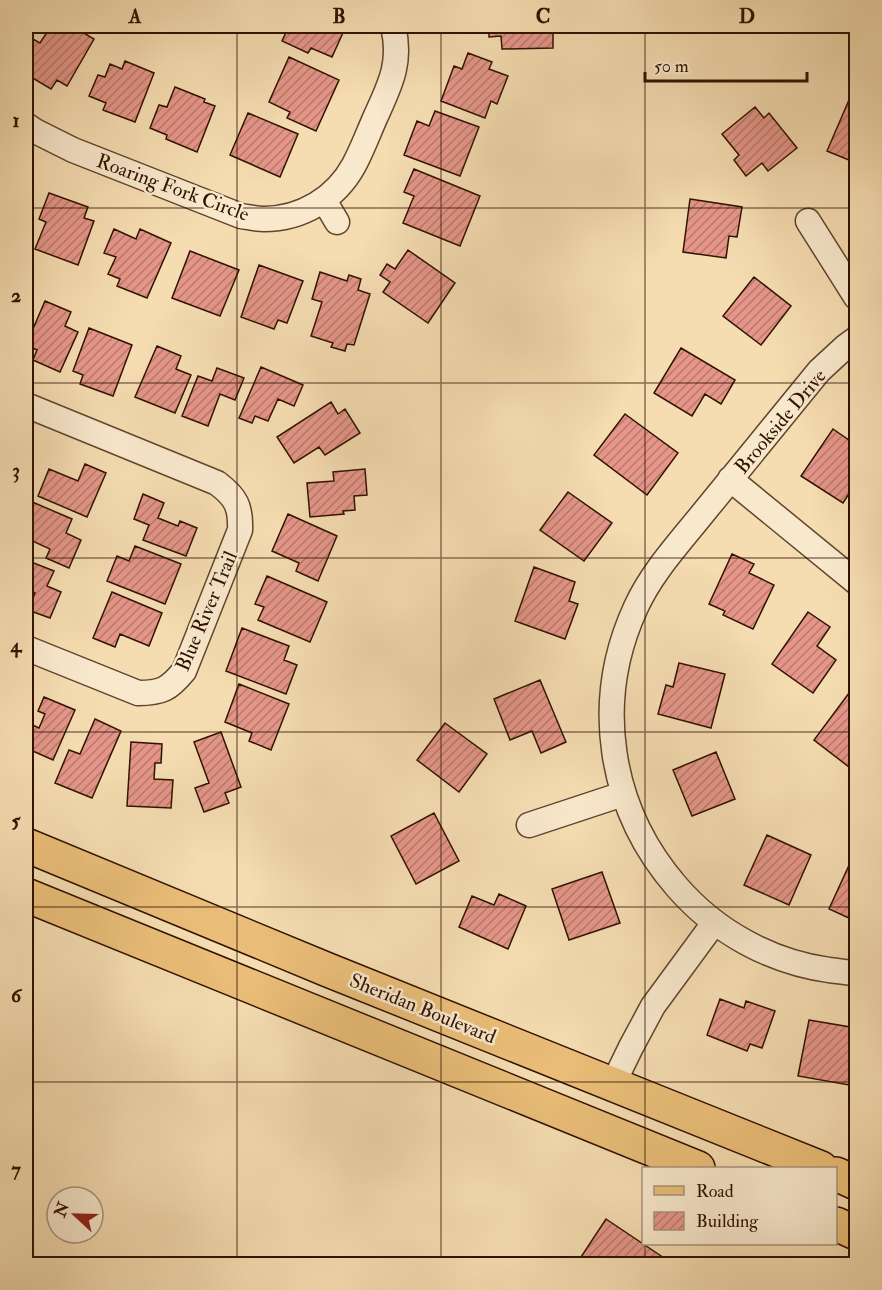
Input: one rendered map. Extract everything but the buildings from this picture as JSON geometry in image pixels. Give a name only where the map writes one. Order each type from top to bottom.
[{"type":"main road","name":"Sheridan Boulevard","points":[[26,845],[328,970],[819,1167]]},
{"type":"main road","points":[[26,895],[696,1167]]},
{"type":"main road","points":[[837,1174],[856,1183]]},
{"type":"main road","points":[[837,1224],[856,1233]]},
{"type":"street","name":"Roaring Fork Circle","points":[[26,125],[73,150],[241,216],[263,219],[287,217],[310,209],[324,200],[342,183],[354,165],[392,80],[396,60],[393,26]]},
{"type":"street","points":[[324,200],[337,222]]},
{"type":"street","points":[[808,221],[856,297]]},
{"type":"street","name":"Brookside Drive","points":[[856,339],[819,371],[658,568],[636,606],[623,640],[615,670],[612,706],[612,737],[623,795],[641,836],[662,870],[686,897],[714,923],[741,940],[776,956],[812,967],[856,973]]},
{"type":"street","name":"Blue River Trail","points":[[26,406],[217,483],[237,486],[236,501],[240,516],[240,530],[184,671],[180,689],[168,687],[154,693],[138,693],[26,648]]},
{"type":"street","points":[[730,479],[856,582]]},
{"type":"street","points":[[529,825],[623,795]]},
{"type":"street","points":[[613,1084],[653,1006],[714,923]]}]
